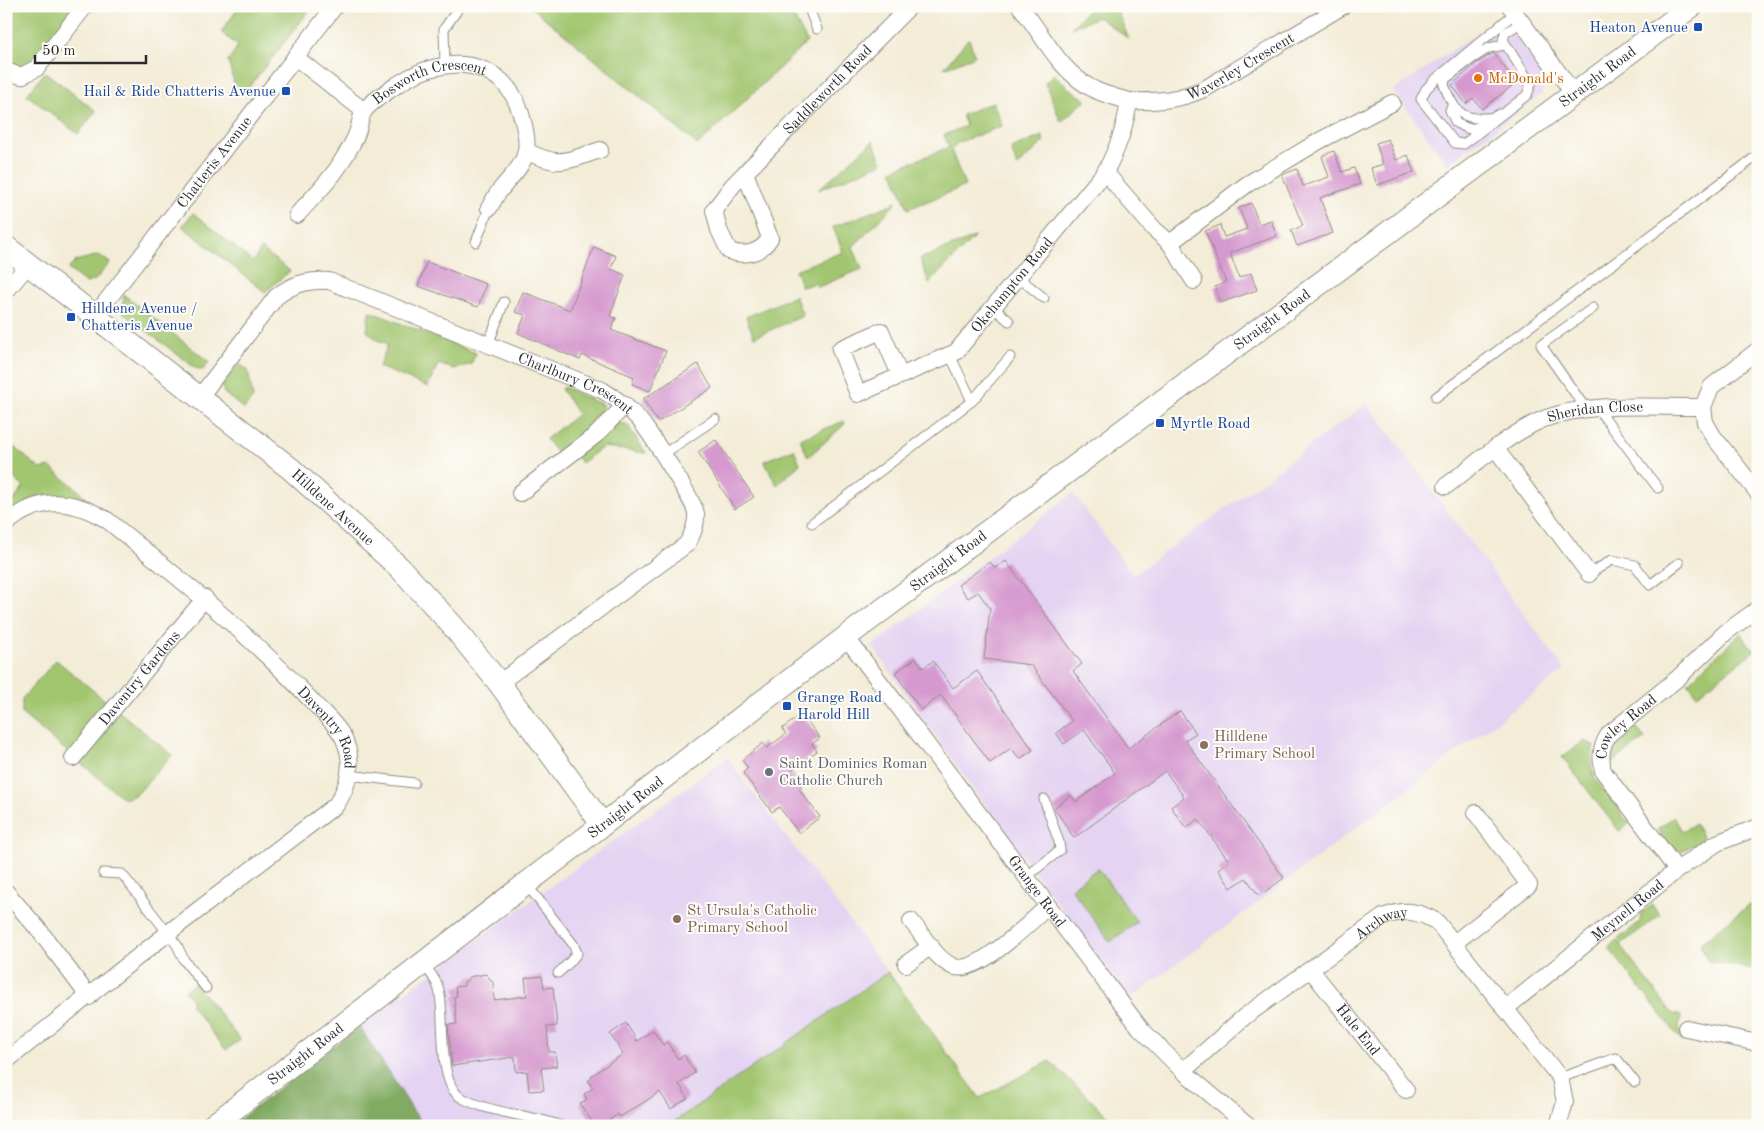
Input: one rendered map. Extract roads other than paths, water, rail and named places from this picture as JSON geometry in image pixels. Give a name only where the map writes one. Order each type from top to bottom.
[{"type":"street","points":[[6,71],[20,76],[37,68],[85,6]]},
{"type":"street","name":"Chatteris Avenue","points":[[94,317],[335,6]]},
{"type":"street","name":"Saddleworth Road","points":[[746,175],[770,238],[758,250],[740,256],[729,251],[719,230],[714,210],[733,185],[746,175],[910,6]]},
{"type":"street","points":[[1020,6],[1058,62],[1078,80],[1096,91],[1129,101],[1125,128],[1118,148],[1105,172],[1154,229],[1170,243],[1194,281]]},
{"type":"street","name":"Waverley Crescent","points":[[1129,101],[1160,102],[1186,97],[1206,88],[1343,6]]},
{"type":"street","name":"Straight Road","points":[[212,1126],[527,885],[602,824],[846,637],[1692,6]]},
{"type":"street","points":[[1516,14],[1574,94]]},
{"type":"street","name":"Bosworth Crescent","points":[[295,57],[364,111]]},
{"type":"street","name":"Bosworth Crescent","points":[[297,215],[337,169],[357,134],[364,111],[400,82],[429,68],[445,64],[468,64],[491,74],[502,82],[518,105],[523,120],[526,151]]},
{"type":"street","points":[[1170,243],[1246,185],[1319,141],[1392,103]]},
{"type":"street","points":[[489,208],[500,189],[516,172],[526,151],[554,162],[565,162],[600,150]]},
{"type":"street","name":"Okehampton Road","points":[[900,376],[956,352],[1105,172]]},
{"type":"street","name":"Hilldene Avenue","points":[[6,246],[94,317],[291,469],[400,568],[452,626],[499,684],[602,824]]},
{"type":"street","points":[[6,291],[29,264]]},
{"type":"street","name":"Charlbury Crescent","points":[[199,398],[276,297],[286,289],[314,280],[328,281],[488,344],[602,390],[625,405],[639,419],[689,496],[696,513],[695,526],[687,544],[499,684]]},
{"type":"street","points":[[1758,350],[1711,387],[1703,407],[1705,422],[1758,493]]},
{"type":"street","points":[[520,493],[597,434],[625,405]]},
{"type":"street","name":"Sheridan Close","points":[[1446,486],[1496,448],[1534,423],[1556,415],[1592,409],[1703,407]]},
{"type":"street","points":[[1496,448],[1588,574]]},
{"type":"street","name":"Daventry Road","points":[[6,524],[18,514],[40,505],[59,502],[91,511],[107,520],[205,598],[287,675],[339,731],[347,750],[349,775],[345,791],[336,805],[168,933],[6,1061]]},
{"type":"street","name":"Daventry Gardens","points":[[73,758],[205,598]]},
{"type":"street","name":"Cowley Road","points":[[1677,870],[1603,771],[1601,762],[1603,743],[1608,734],[1678,678],[1726,632],[1758,609]]},
{"type":"street","name":"Grange Road","points":[[846,637],[1025,878],[1140,1028],[1183,1071],[1248,1126]]},
{"type":"street","points":[[1454,944],[1530,885],[1476,812]]},
{"type":"street","name":"Meynell Road","points":[[1506,1008],[1677,870],[1717,843],[1758,826]]},
{"type":"street","points":[[6,892],[39,930],[89,997]]},
{"type":"street","points":[[911,920],[931,946],[954,968],[969,967],[985,960],[1048,907]]},
{"type":"street","name":"Archway","points":[[1183,1071],[1244,1017],[1383,916],[1399,911],[1418,913],[1437,922],[1560,1078],[1565,1102],[1558,1126]]},
{"type":"street","points":[[906,964],[931,946]]},
{"type":"street","name":"Hale End","points":[[1311,970],[1406,1090]]},
{"type":"street","points":[[1686,1028],[1758,1043]]},
{"type":"lane","points":[[445,64],[444,29],[460,6]]},
{"type":"lane","points":[[808,6],[817,29]]},
{"type":"lane","points":[[1516,14],[1504,33],[1504,45],[1531,84],[1527,95],[1464,144],[1456,143],[1421,99],[1426,89],[1516,14]]},
{"type":"lane","points":[[1473,58],[1479,45]]},
{"type":"lane","points":[[1504,45],[1489,48],[1446,79],[1444,85],[1454,104],[1450,110],[1456,123],[1469,130],[1484,126],[1522,99]]},
{"type":"lane","points":[[1436,396],[1758,155]]},
{"type":"lane","points":[[476,242],[489,208]]},
{"type":"lane","points":[[1018,276],[1044,298]]},
{"type":"lane","points":[[488,344],[504,302]]},
{"type":"lane","points":[[994,307],[1009,321]]},
{"type":"lane","points":[[1593,308],[1542,345],[1658,488]]},
{"type":"lane","points":[[950,355],[972,401]]},
{"type":"lane","points":[[812,523],[972,401],[1010,358]]},
{"type":"lane","points":[[662,455],[715,419]]},
{"type":"lane","points":[[1588,574],[1612,560],[1635,565],[1650,585],[1679,563]]},
{"type":"lane","points":[[349,775],[414,783]]},
{"type":"lane","points":[[1025,878],[1060,850],[1060,842],[1044,799]]},
{"type":"lane","points":[[103,873],[122,874],[177,945],[184,960],[206,988]]},
{"type":"lane","points":[[527,885],[573,944],[577,953],[558,973]]},
{"type":"lane","points":[[424,964],[439,990],[446,1070],[452,1091],[467,1101],[560,1126]]},
{"type":"lane","points":[[1560,1078],[1616,1058],[1635,1082]]},
{"type":"place","name":"Heaton Avenue","points":[[1698,27]]},
{"type":"place","name":"McDonald's","points":[[1478,78]]},
{"type":"place","name":"Hail & Ride Chatteris Avenue","points":[[286,91]]},
{"type":"place","name":"Hilldene Avenue / Chatteris Avenue","points":[[71,317]]},
{"type":"place","name":"Myrtle Road","points":[[1160,423]]},
{"type":"place","name":"Grange Road Harold Hill","points":[[787,706]]},
{"type":"place","name":"Hilldene Primary School","points":[[1204,745]]},
{"type":"place","name":"Saint Dominics Roman Catholic Church","points":[[769,772]]},
{"type":"place","name":"St Ursula's Catholic Primary School","points":[[677,919]]}]
